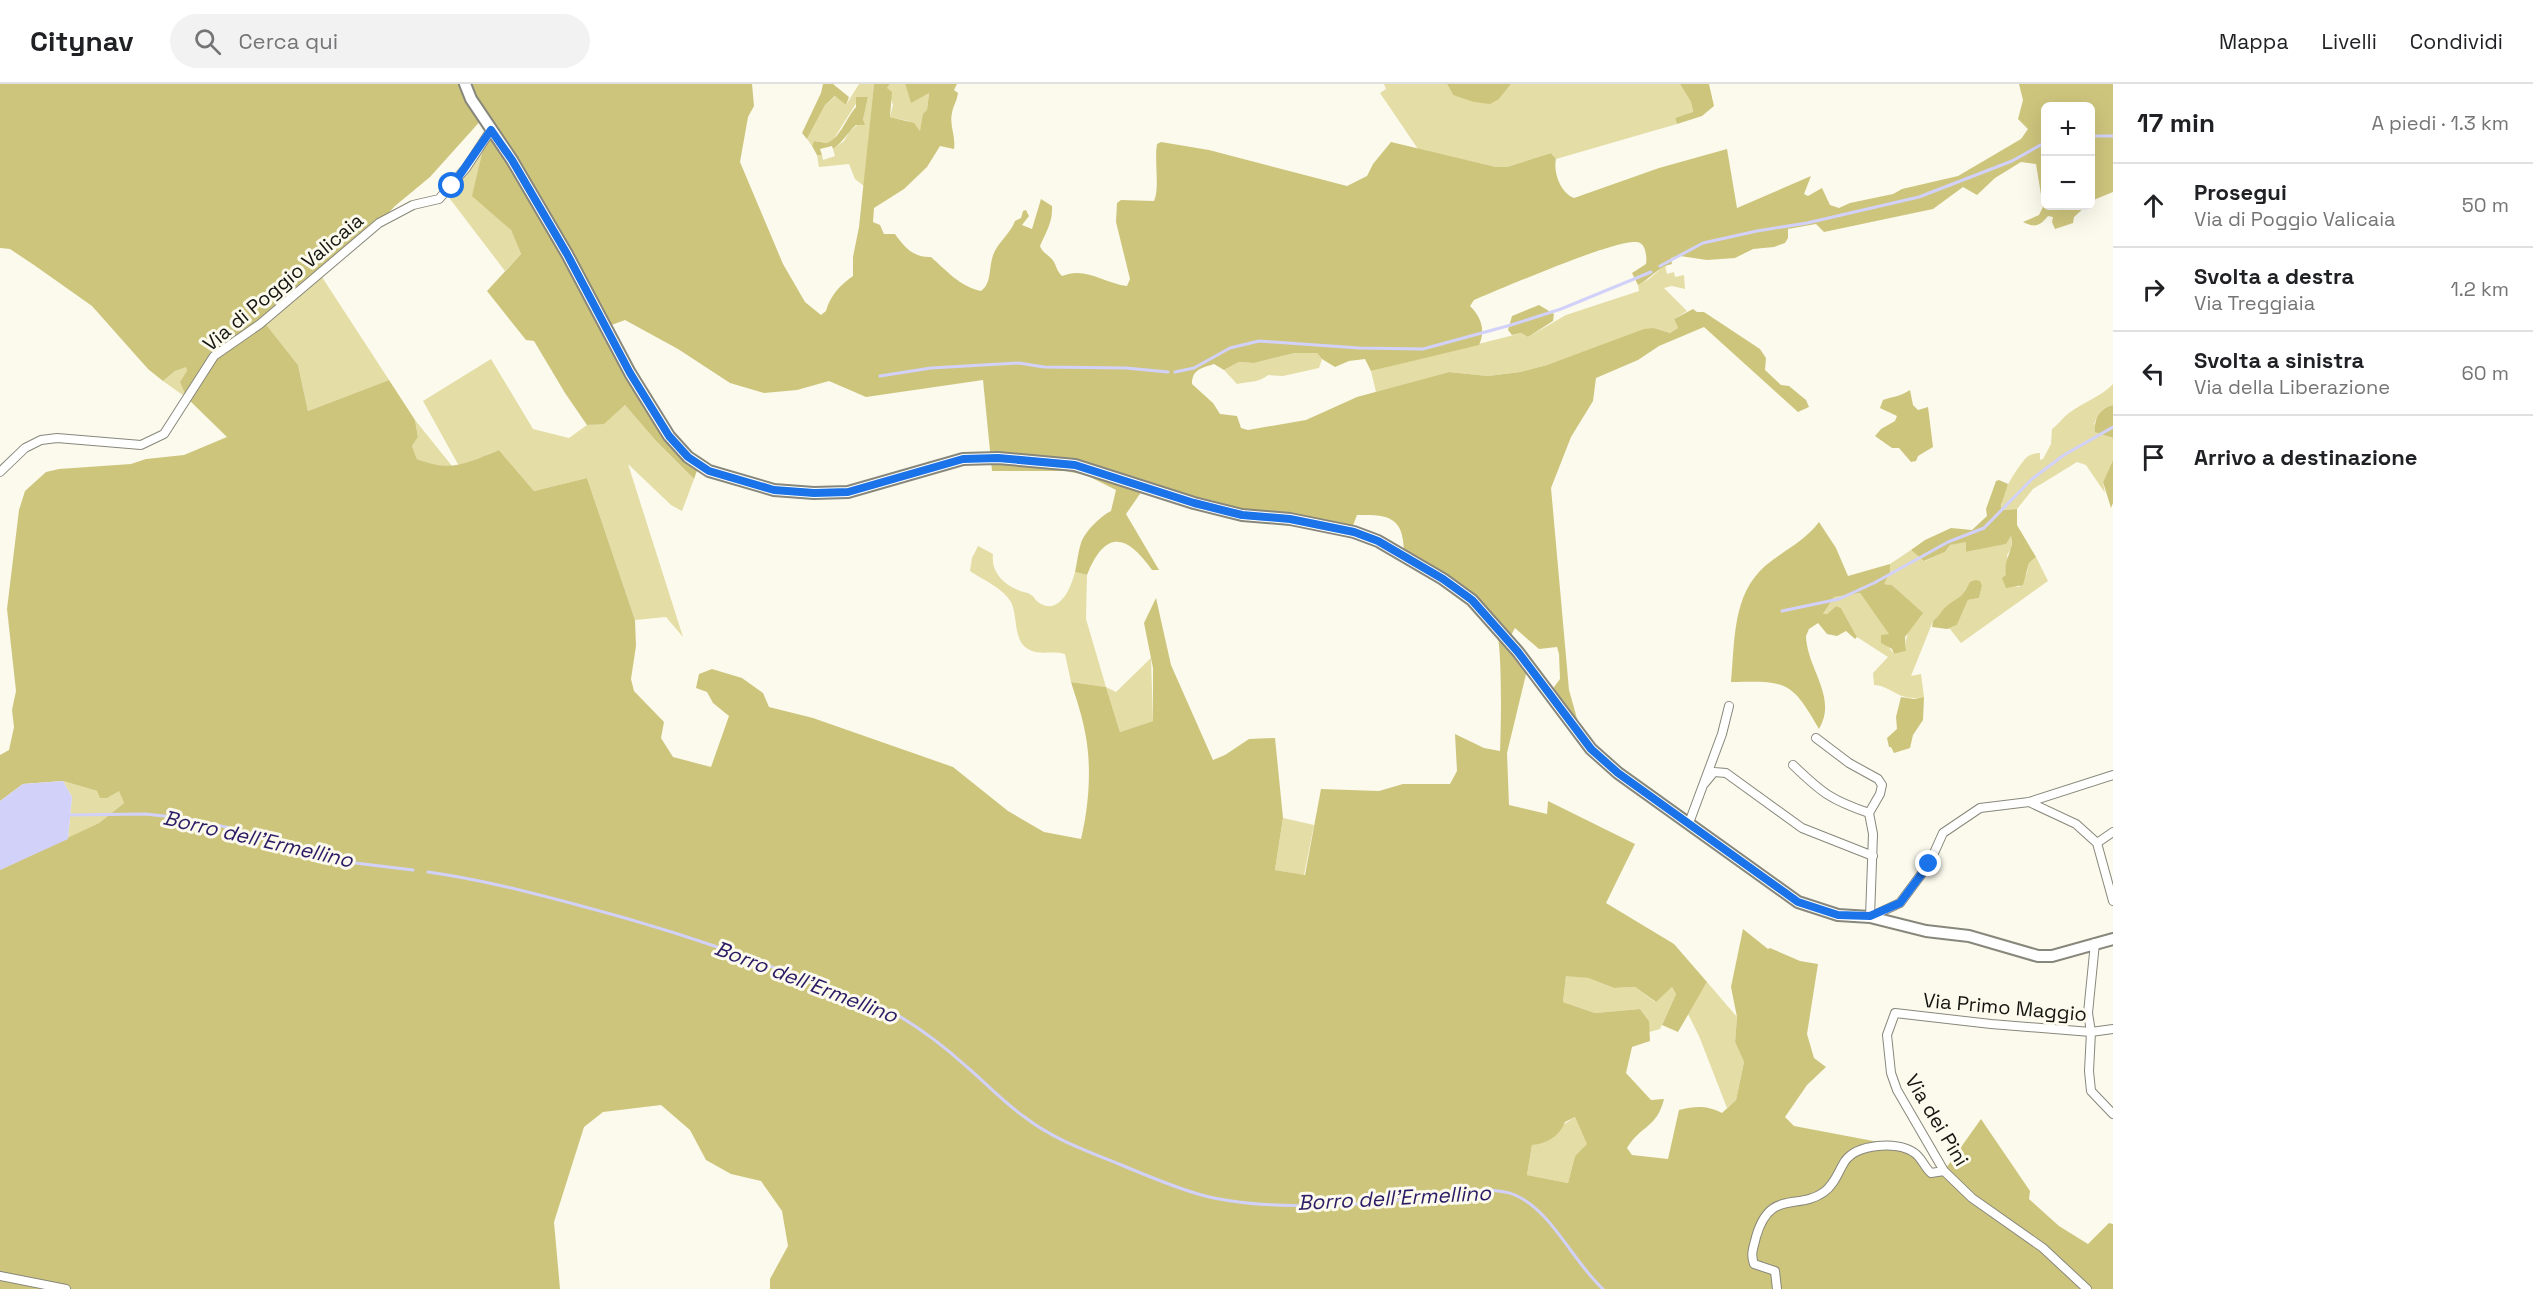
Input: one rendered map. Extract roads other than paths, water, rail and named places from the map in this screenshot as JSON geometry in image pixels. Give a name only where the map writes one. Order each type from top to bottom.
[{"type":"street","points":[[465,84],[471,99],[512,160],[561,244],[630,373],[669,436],[688,457],[709,471],[774,490],[814,493],[848,492],[963,459],[998,458],[1075,465],[1194,503],[1242,515],[1290,519],[1354,532],[1378,541],[1443,579],[1472,600],[1518,652],[1591,749],[1618,773],[1798,902],[1838,915],[1870,916],[1926,931],[1969,936],[2038,956],[2052,956],[2113,939]]},
{"type":"street","name":"Via di Poggio Valicaia","points":[[0,472],[25,448],[41,440],[57,438],[141,445],[164,434],[214,356],[260,324],[379,224],[413,205],[439,199],[466,168],[491,130]]},
{"type":"street","points":[[1689,823],[1722,734],[1729,706]]},
{"type":"street","points":[[1816,738],[1849,763],[1878,779],[1882,785],[1880,794],[1869,813],[1874,834],[1870,916]]},
{"type":"street","points":[[1793,765],[1821,792],[1839,803],[1869,813]]},
{"type":"street","points":[[1704,783],[1714,772],[1726,773],[1803,828],[1873,856]]},
{"type":"street","points":[[1870,916],[1900,903],[1929,864],[1943,833],[1980,808],[2029,802],[2113,775]]},
{"type":"street","points":[[2029,802],[2076,824],[2097,843],[2113,901]]},
{"type":"street","points":[[2097,843],[2113,832]]},
{"type":"street","points":[[2095,943],[2088,1013],[2091,1032],[2089,1071],[2091,1091],[2113,1114]]},
{"type":"street","name":"Via Primo Maggio","points":[[1894,1013],[2091,1032],[2113,1029]]},
{"type":"street","name":"Via dei Pini","points":[[1894,1013],[1887,1035],[1891,1073],[1897,1090],[1944,1171],[1972,1198],[2043,1248],[2087,1289]]},
{"type":"street","points":[[1778,1289],[1775,1271],[1754,1264],[1751,1254],[1764,1216],[1775,1207],[1822,1194],[1835,1179],[1846,1160],[1853,1154],[1874,1147],[1891,1144],[1905,1147],[1916,1153],[1931,1173],[1944,1171]]},
{"type":"street","points":[[0,1276],[66,1289]]},
{"type":"water","points":[[63,781],[72,797],[68,839],[0,870],[0,801],[23,784]]},
{"type":"waterway","points":[[2095,136],[2113,136]]},
{"type":"waterway","points":[[1660,266],[1703,243],[1807,223],[1919,197],[2012,161],[2041,145]]},
{"type":"waterway","points":[[1175,372],[1194,368],[1230,348],[1259,341],[1359,348],[1423,349],[1561,309],[1651,272]]},
{"type":"waterway","points":[[880,376],[931,368],[1019,363],[1044,367],[1126,368],[1168,372]]},
{"type":"waterway","points":[[1782,611],[1839,599],[1874,583],[1948,542],[1984,528],[2032,479],[2064,455],[2113,427]]},
{"type":"waterway","name":"Borro dell'Ermellino","points":[[68,815],[145,814],[183,818],[235,829],[317,855],[355,863],[413,870]]},
{"type":"waterway","name":"Borro dell'Ermellino","points":[[428,872],[519,890],[640,922],[737,954],[840,994],[887,1009],[932,1038],[1010,1106],[1047,1132],[1158,1180],[1198,1194],[1244,1203],[1297,1206],[1376,1202],[1490,1190],[1515,1195],[1540,1213],[1603,1289]]}]
